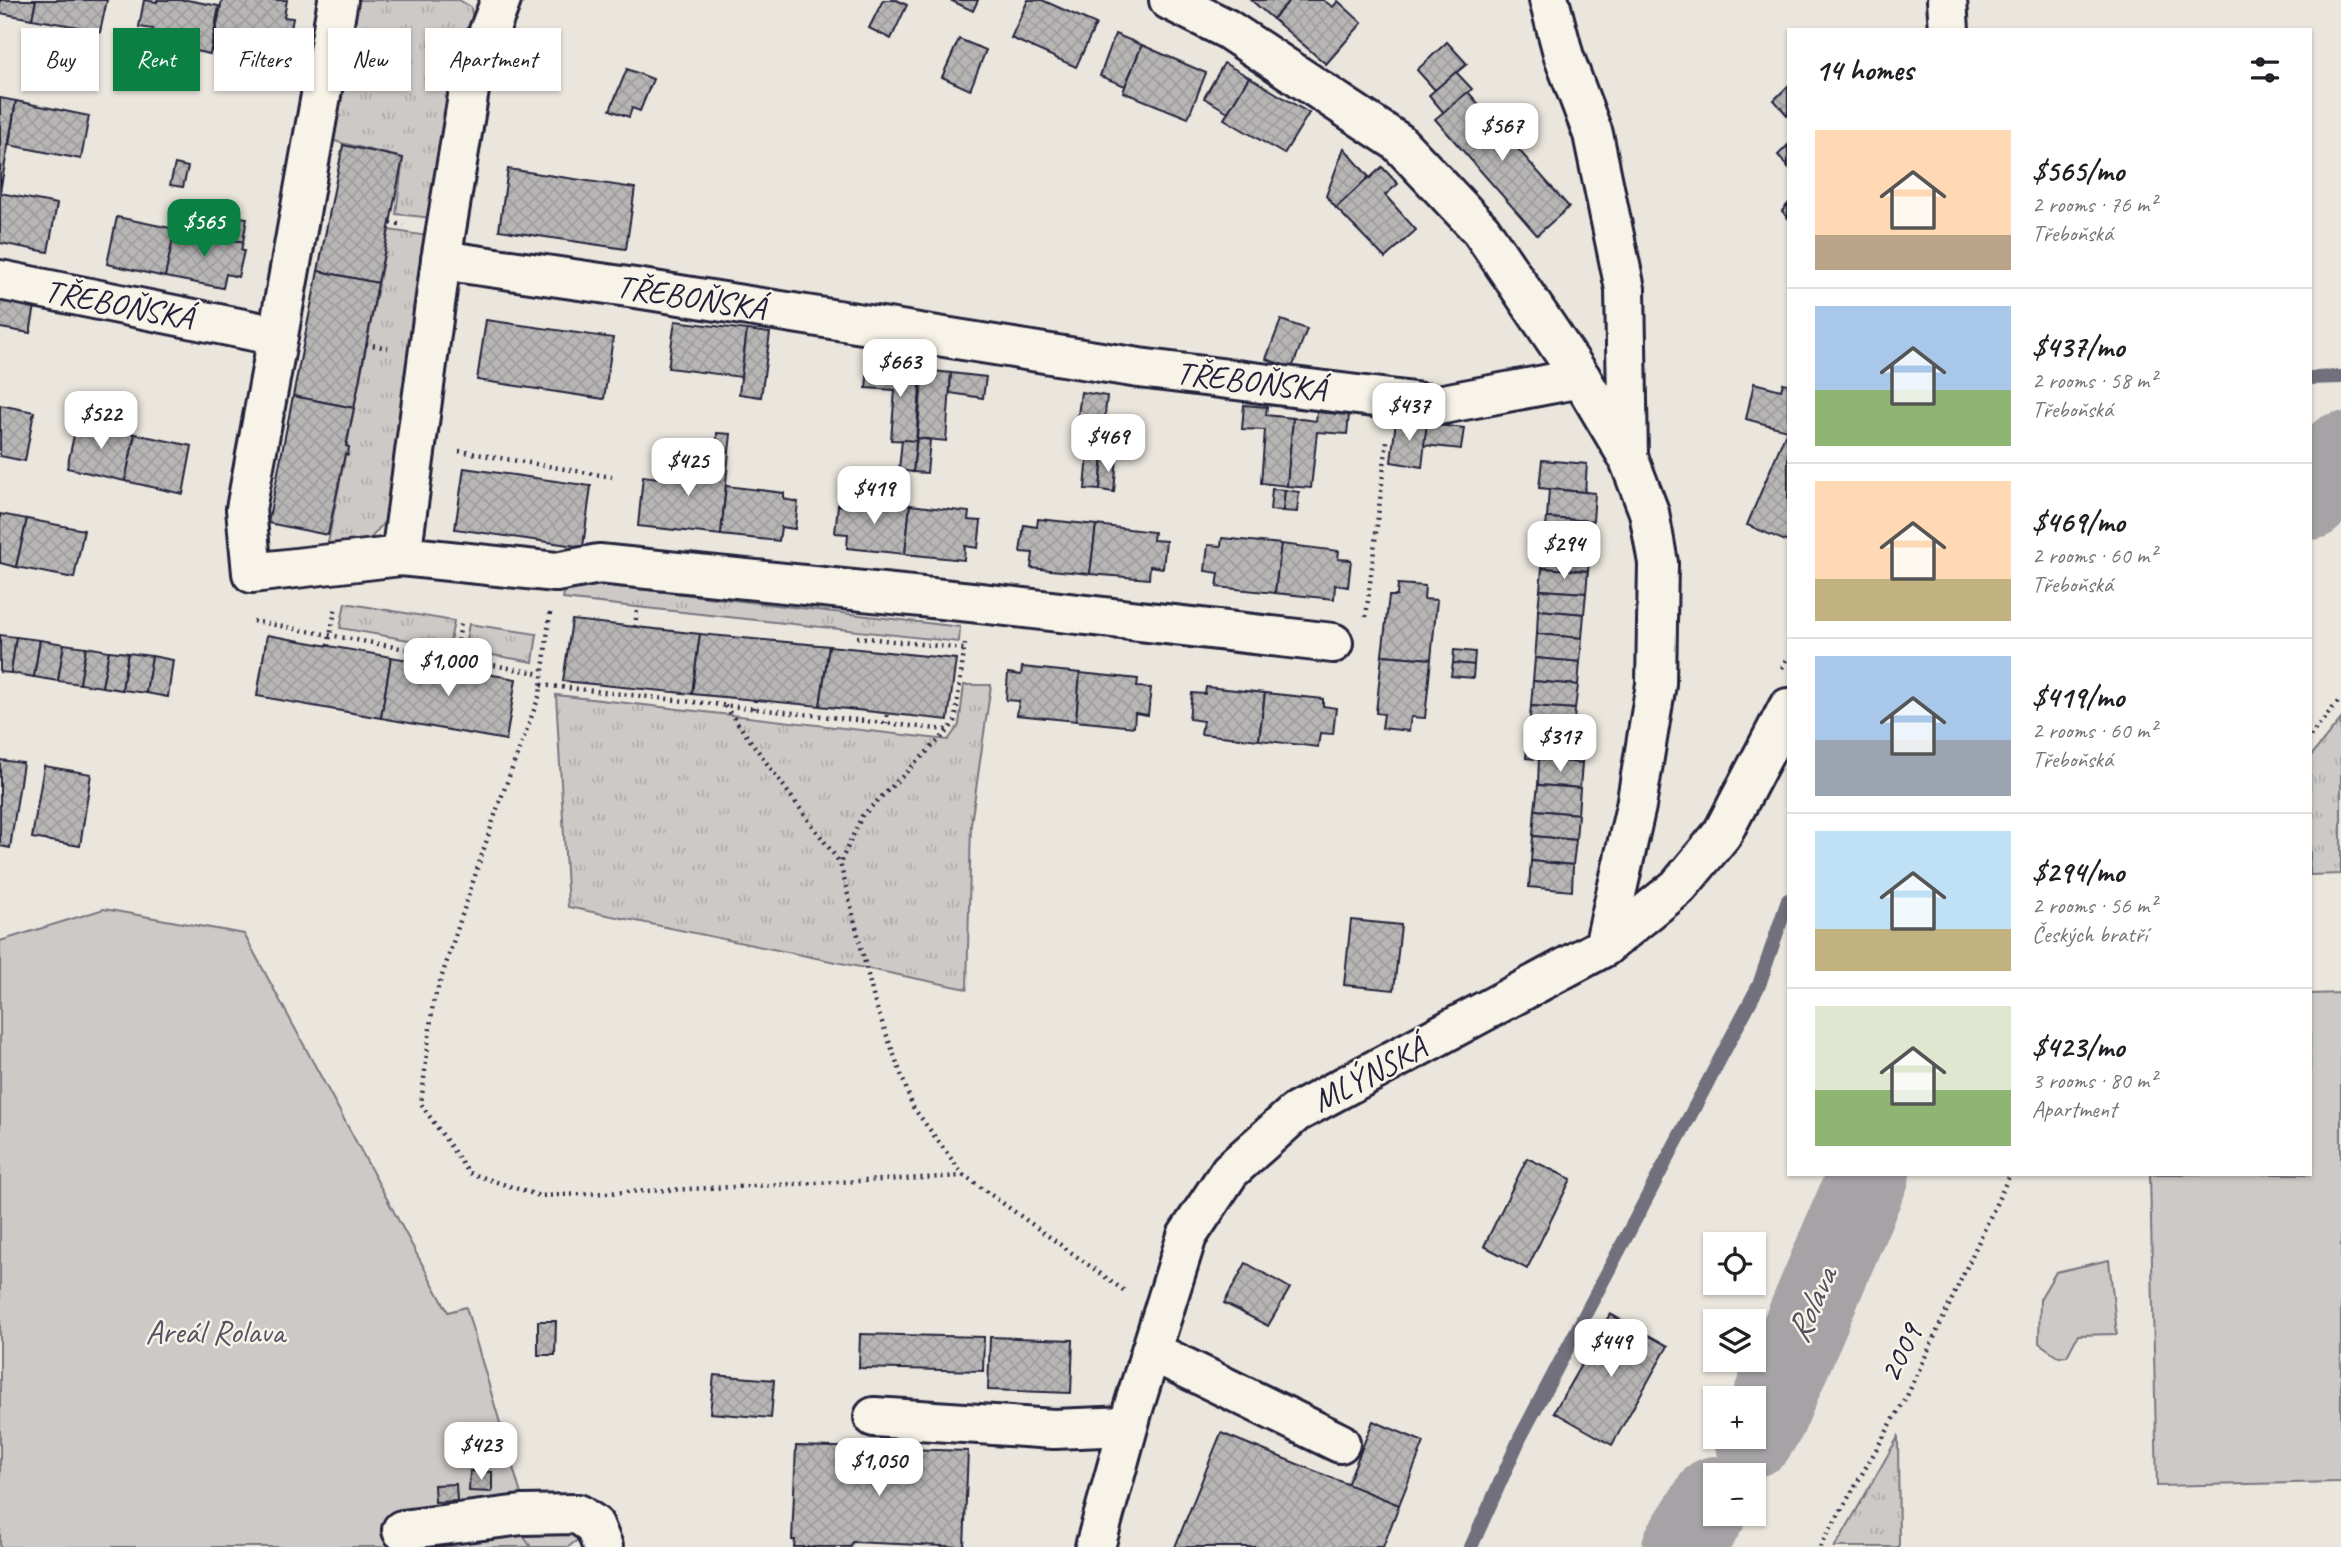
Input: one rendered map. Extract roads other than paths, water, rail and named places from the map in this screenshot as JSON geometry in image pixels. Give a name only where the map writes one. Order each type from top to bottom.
[{"type":"street","points":[[338,0],[246,509],[252,573],[401,556],[555,572],[599,564],[1333,643]]},
{"type":"street","points":[[401,556],[441,260],[471,78],[501,0]]},
{"type":"street","points":[[1169,0],[1227,29],[1398,142],[1481,230],[1581,378],[1628,457],[1649,512],[1658,563],[1656,684],[1636,806],[1604,947]]},
{"type":"street","points":[[1549,0],[1564,58],[1593,134],[1625,289],[1628,457]]},
{"type":"street","points":[[1947,0],[1949,28]]},
{"type":"street","name":"TŘEBOŇSKÁ","points":[[441,260],[1139,368],[1438,405],[1581,378]]},
{"type":"street","name":"TŘEBOŇSKÁ","points":[[0,280],[278,336]]},
{"type":"street","name":"MLÝNSKÁ","points":[[1095,1547],[1128,1426],[1186,1236],[1230,1171],[1295,1113],[1604,947],[1678,887],[1722,834],[1787,710]]},
{"type":"street","points":[[1156,1334],[1340,1443]]},
{"type":"street","points":[[874,1417],[1054,1429],[1128,1426]]},
{"type":"street","points":[[402,1530],[522,1515],[578,1514],[594,1525],[604,1547]]},
{"type":"waterway","points":[[2312,378],[2341,377]]},
{"type":"waterway","name":"Rolava","points":[[2312,496],[2341,453]]},
{"type":"waterway","points":[[1471,1547],[1520,1438],[1759,985],[1787,903]]},
{"type":"waterway","name":"Rolava","points":[[1766,1417],[1868,1176]]},
{"type":"waterway","name":"Rolava","points":[[1683,1547],[1703,1516]]},
{"type":"park label","name":"Areál Rolava","points":[[215,1332]]}]
